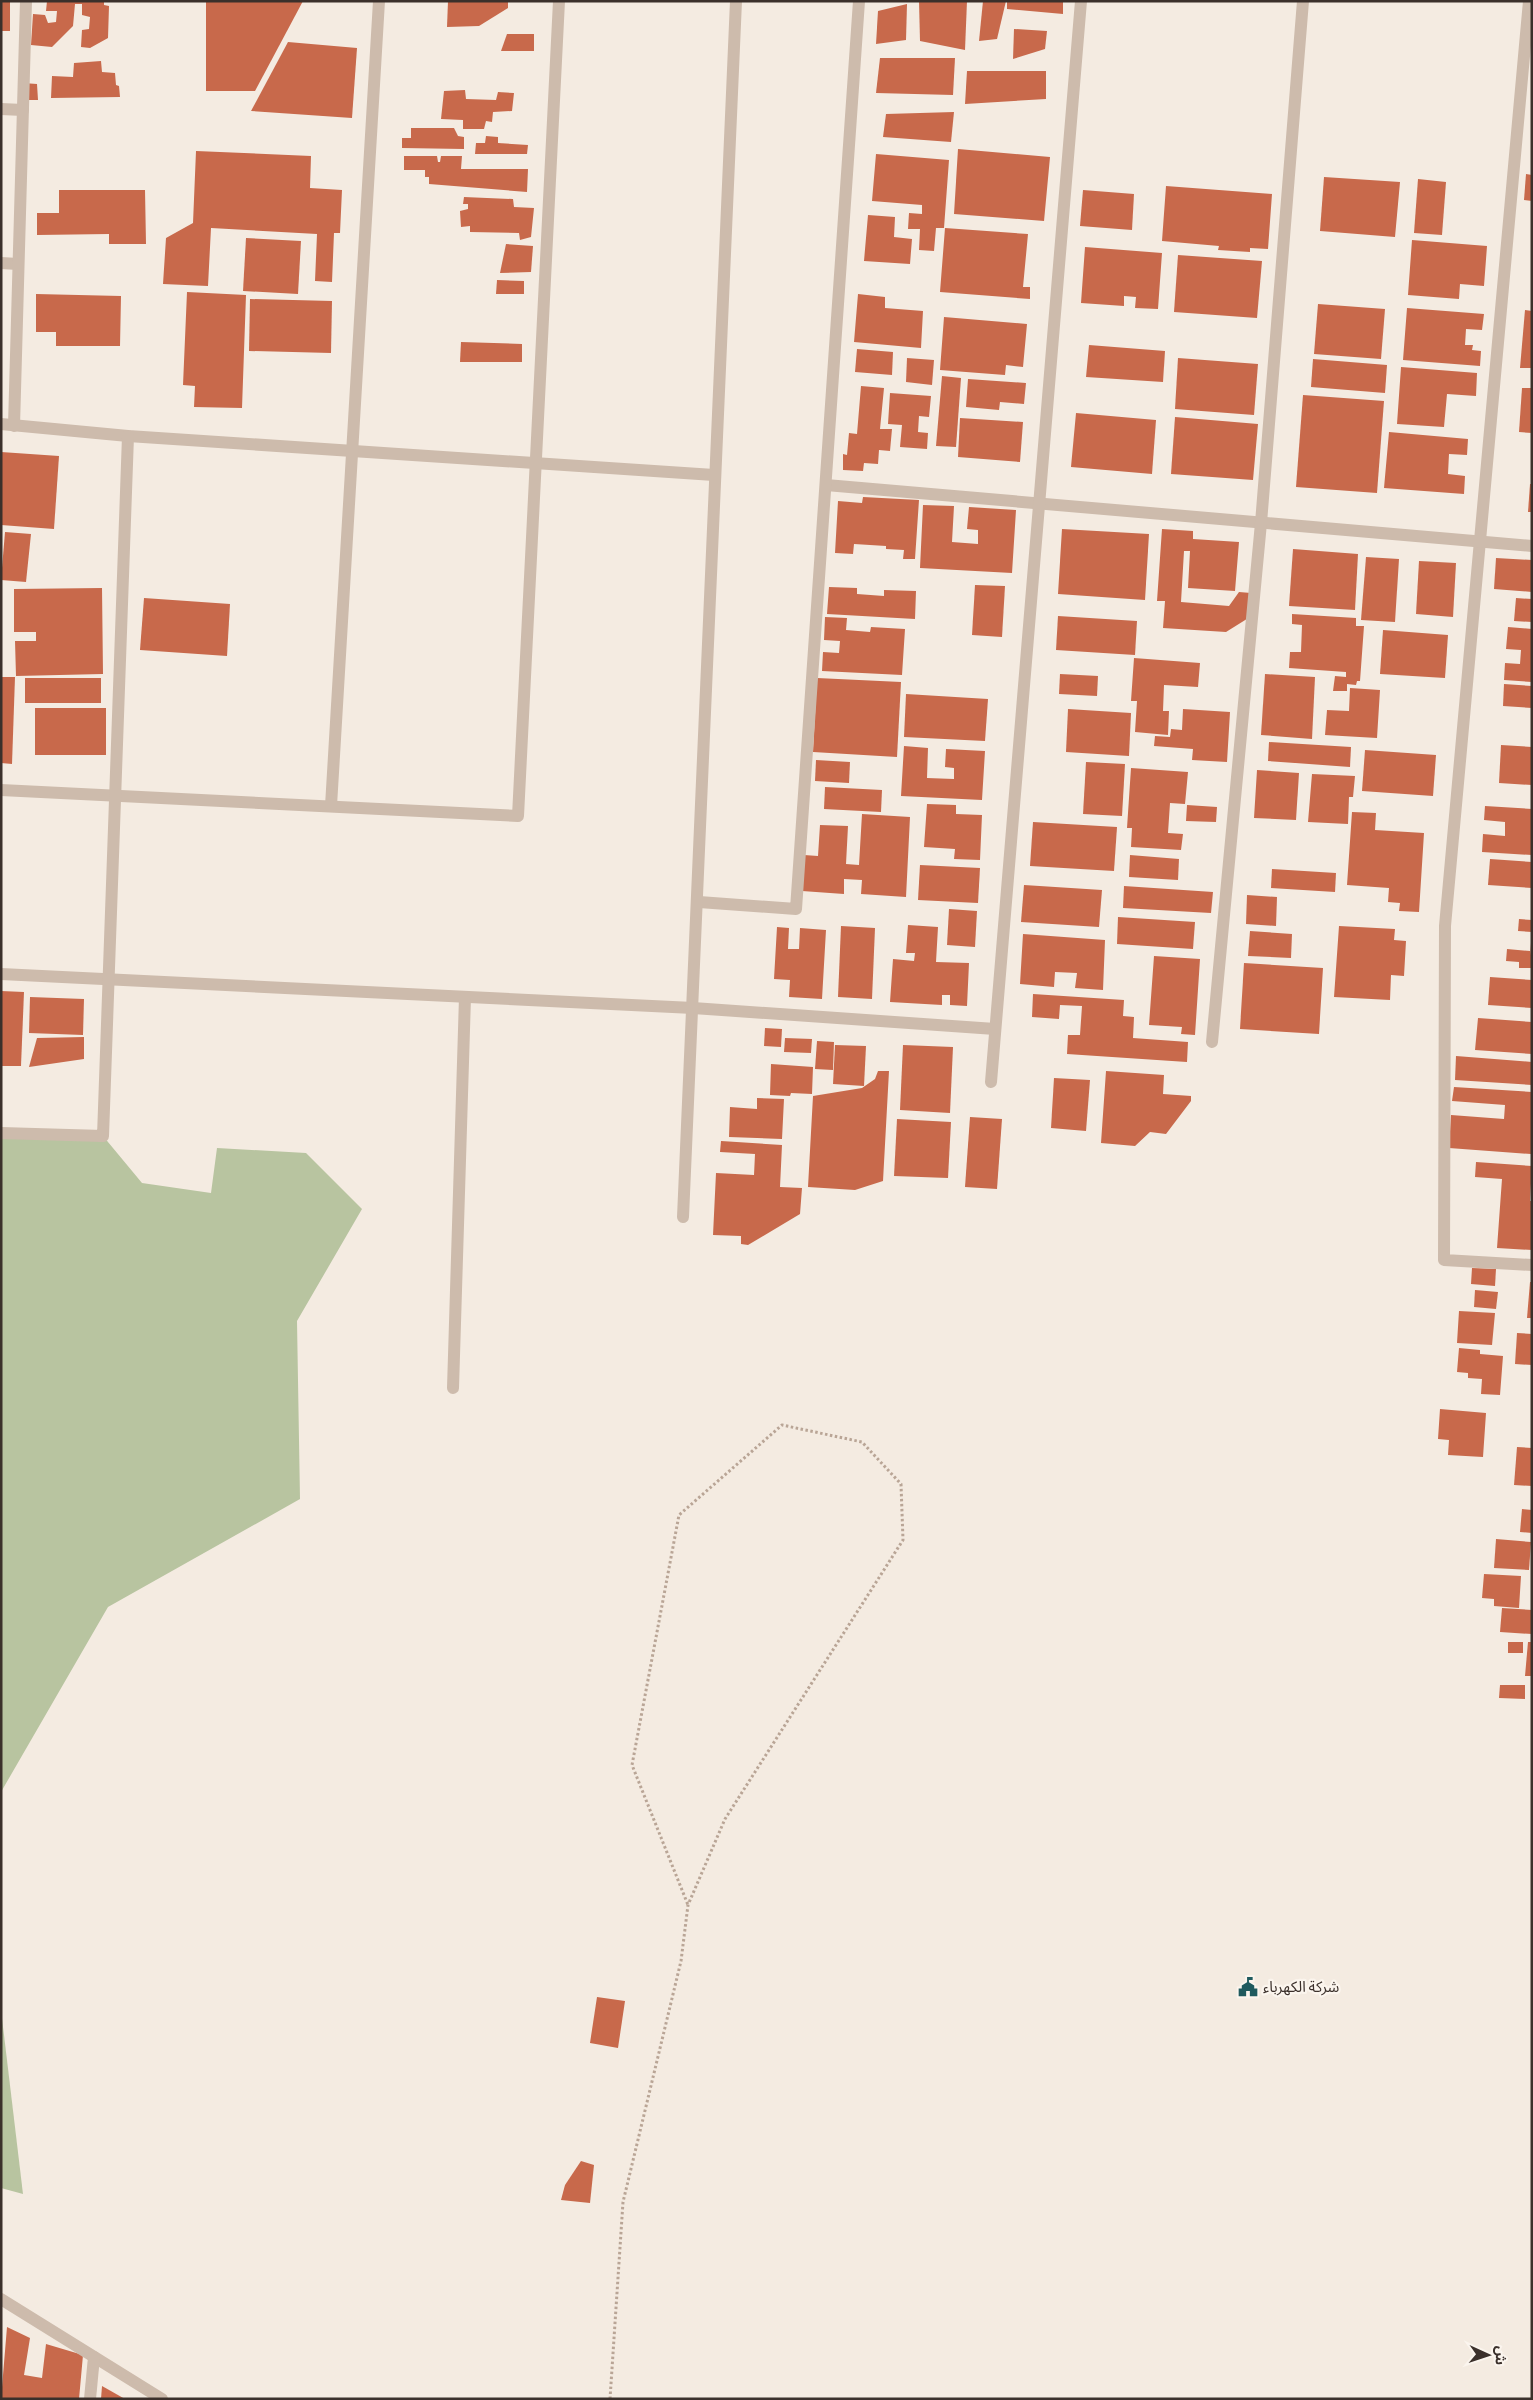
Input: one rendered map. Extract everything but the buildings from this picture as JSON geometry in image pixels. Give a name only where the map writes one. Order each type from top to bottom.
[{"type":"street","points":[[26,1],[18,264],[8,425],[128,436],[714,475]]},
{"type":"street","points":[[331,806],[379,1]]},
{"type":"street","points":[[1,790],[518,816],[559,1]]},
{"type":"street","points":[[683,1217],[699,902],[714,475],[736,1]]},
{"type":"street","points":[[699,902],[796,909],[859,1]]},
{"type":"street","points":[[991,1082],[1037,503],[1081,1]]},
{"type":"street","points":[[1212,1042],[1261,523],[1303,1]]},
{"type":"street","points":[[1529,1],[1445,926],[1444,1260],[1532,1265]]},
{"type":"street","points":[[1,109],[23,110]]},
{"type":"street","points":[[1,263],[18,264]]},
{"type":"street","points":[[1,1133],[103,1136],[128,436]]},
{"type":"street","points":[[826,485],[1532,546]]},
{"type":"street","points":[[1,974],[693,1008],[995,1029]]},
{"type":"street","points":[[453,1388],[465,997]]},
{"type":"street","points":[[1,2299],[162,2399]]},
{"type":"street","points":[[90,2399],[94,2357]]},
{"type":"path","points":[[610,2399],[623,2202],[681,1961],[688,1905],[725,1819],[903,1540],[901,1484],[862,1442],[782,1425],[679,1515],[632,1765],[688,1905]]},
{"type":"green space","points":[[1,1132],[103,1136],[142,1183],[211,1193],[217,1148],[306,1153],[362,1209],[297,1321],[300,1499],[108,1607],[1,1792]]},
{"type":"green space","points":[[1,2010],[23,2194],[1,2188]]},
{"type":"place","name":"شركة الكهرباء","points":[[1248,1987]]}]
